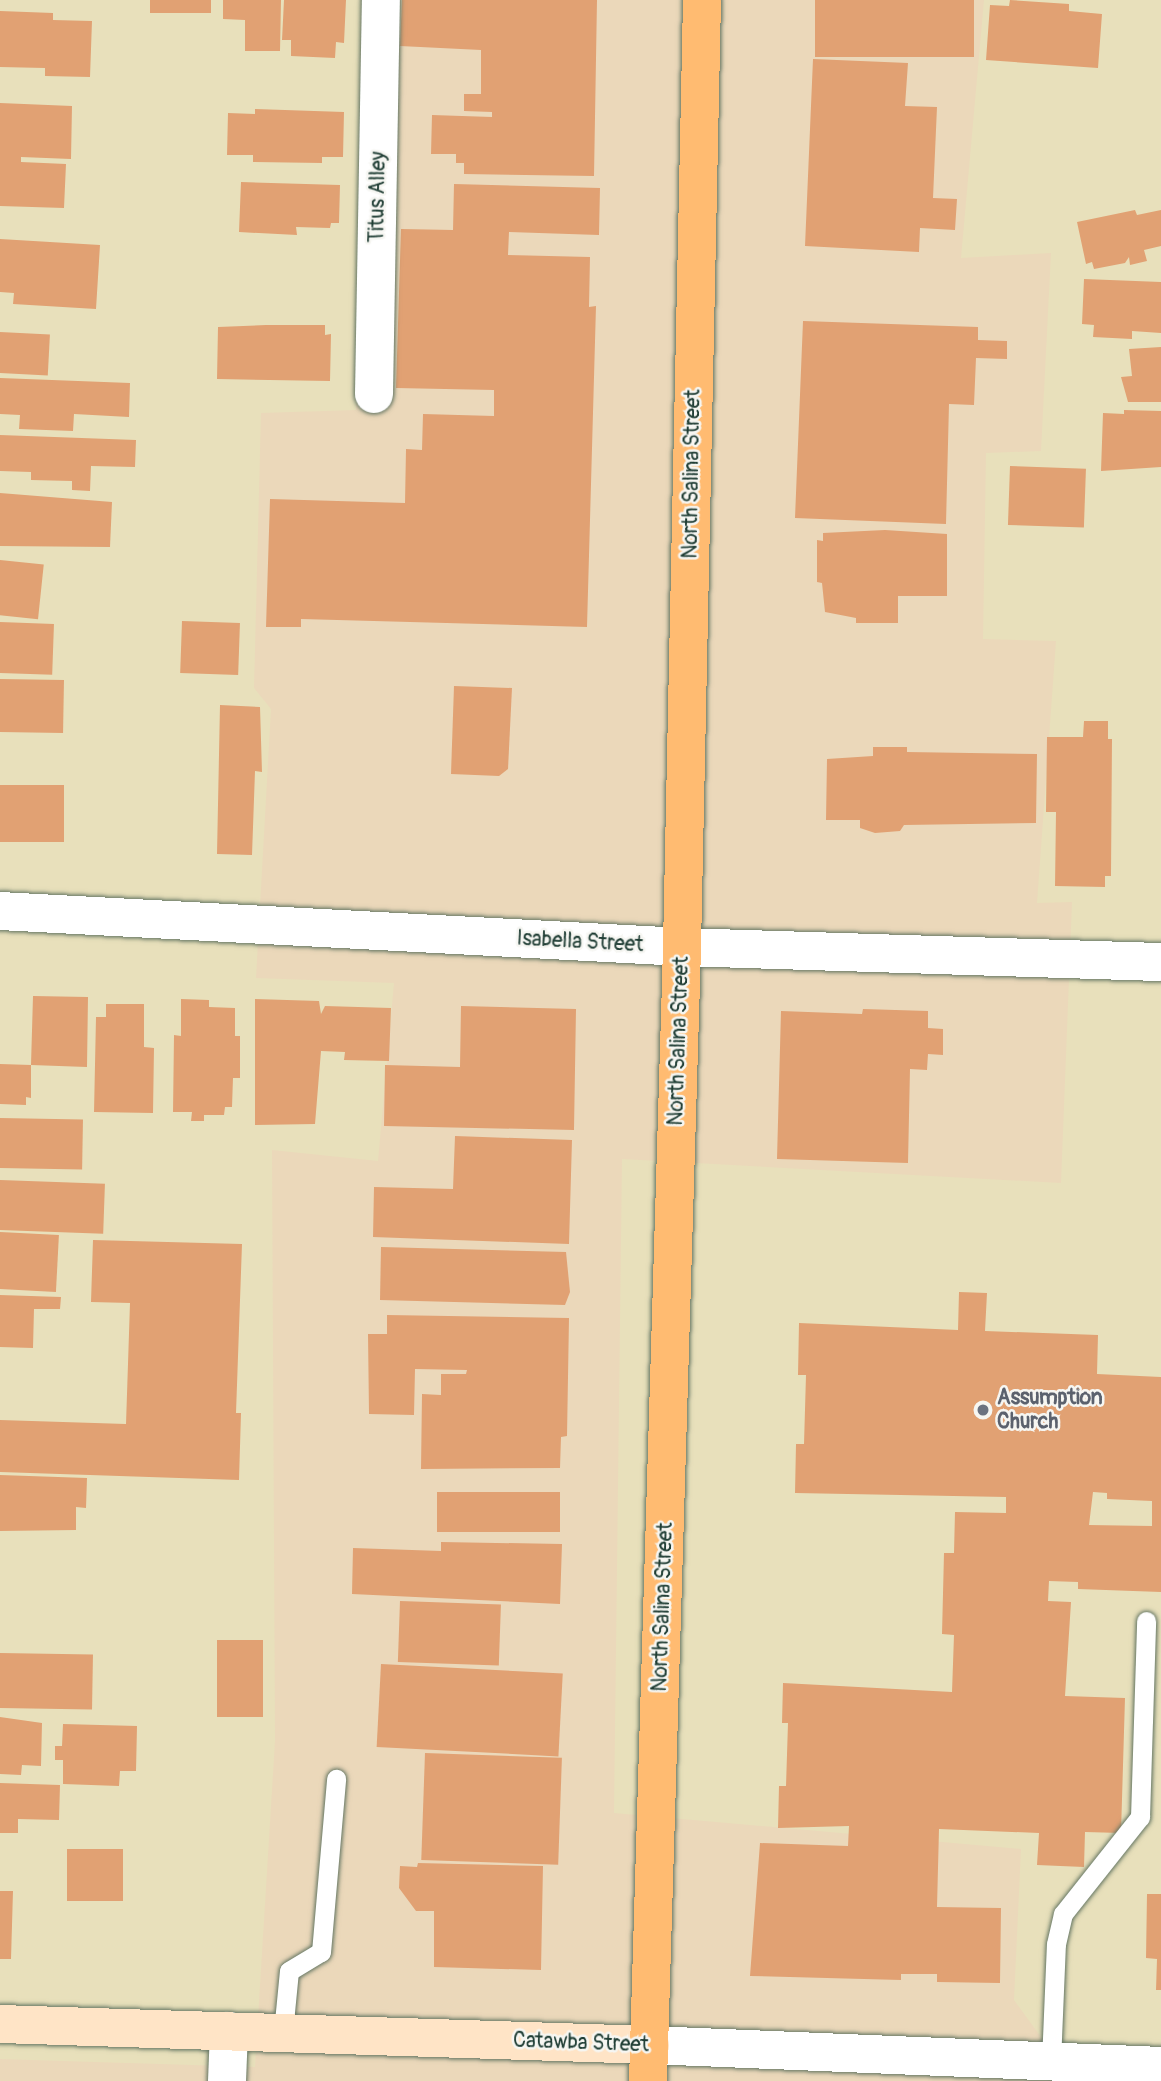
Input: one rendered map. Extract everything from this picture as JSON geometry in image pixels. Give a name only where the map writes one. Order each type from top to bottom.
[{"type":"main road","name":"North Salina Street","points":[[649,2063],[682,947],[702,0]]},
{"type":"street","name":"Titus Alley","points":[[374,394],[382,0]]},
{"type":"street","name":"Isabella Street","points":[[0,911],[682,947],[1161,962]]},
{"type":"street","name":"Catawba Street","points":[[0,2024],[283,2032],[649,2063],[1068,2068],[1161,2066]]},
{"type":"street","points":[[227,2081],[229,2031]]},
{"type":"lane","points":[[1068,2068],[1056,1944],[1063,1914],[1140,1817],[1146,1621]]},
{"type":"lane","points":[[283,2032],[289,1972],[321,1952],[336,1779]]},
{"type":"shaded area","points":[[363,0],[984,0],[961,258],[1051,253],[1041,451],[986,453],[983,639],[1056,641],[1037,903],[1072,902],[1061,1183],[622,1159],[614,1813],[1021,1849],[1014,2000],[1073,2081],[0,2081],[0,2059],[255,2067],[275,1741],[272,1150],[378,1161],[394,983],[256,978],[271,709],[254,688],[261,413],[356,410]]},
{"type":"building","points":[[150,0],[211,0],[211,13],[150,13]]},
{"type":"building","points":[[223,0],[281,0],[280,51],[245,51],[245,20],[223,19]]},
{"type":"building","points":[[284,0],[346,0],[344,43],[336,42],[335,58],[291,56],[291,40],[282,40]]},
{"type":"building","points":[[402,0],[597,0],[594,176],[464,174],[464,163],[456,163],[456,154],[431,154],[432,115],[492,117],[492,112],[464,111],[464,94],[481,94],[481,50],[400,46]]},
{"type":"building","points":[[815,0],[974,0],[974,57],[815,57]]},
{"type":"building","points":[[1010,0],[1069,4],[1069,11],[1102,14],[1098,68],[986,60],[990,5],[1009,6]]},
{"type":"building","points":[[0,11],[53,13],[53,20],[92,21],[90,77],[45,76],[45,68],[0,67]]},
{"type":"building","points":[[813,59],[908,63],[905,106],[937,107],[933,198],[957,199],[955,230],[920,228],[919,252],[805,246]]},
{"type":"building","points":[[0,103],[72,106],[71,159],[21,157],[21,162],[66,164],[64,208],[0,206]]},
{"type":"building","points":[[255,109],[344,112],[343,157],[322,157],[322,163],[253,162],[253,155],[227,155],[228,113],[255,114]]},
{"type":"building","points":[[241,182],[340,185],[339,223],[331,223],[330,228],[296,227],[297,235],[239,232]]},
{"type":"building","points":[[454,184],[600,188],[599,235],[509,232],[508,255],[590,257],[589,307],[596,306],[587,627],[301,619],[301,627],[266,627],[270,499],[405,503],[406,449],[422,450],[423,414],[494,416],[494,390],[396,388],[401,229],[453,230]]},
{"type":"building","points":[[1135,210],[1137,215],[1161,210],[1161,246],[1144,250],[1147,261],[1130,265],[1129,257],[1125,263],[1094,269],[1092,262],[1086,264],[1077,222]]},
{"type":"building","points":[[0,239],[100,245],[96,309],[13,304],[14,293],[0,292]]},
{"type":"building","points":[[1084,279],[1161,282],[1161,333],[1132,331],[1132,339],[1093,337],[1094,325],[1082,324]]},
{"type":"building","points":[[803,321],[978,327],[978,340],[1007,341],[1007,359],[976,358],[974,405],[949,404],[946,524],[795,518]]},
{"type":"building","points":[[325,325],[325,335],[331,334],[330,381],[217,379],[218,327]]},
{"type":"building","points":[[0,332],[50,335],[48,376],[0,373]]},
{"type":"building","points":[[1161,347],[1161,402],[1128,402],[1121,377],[1132,376],[1129,349]]},
{"type":"building","points":[[0,378],[130,383],[129,417],[74,414],[73,431],[19,429],[20,415],[0,414]]},
{"type":"building","points":[[1124,410],[1161,411],[1161,467],[1101,471],[1103,413],[1124,414]]},
{"type":"building","points":[[0,435],[136,440],[135,467],[91,466],[90,491],[72,490],[72,481],[31,480],[31,472],[0,471]]},
{"type":"building","points":[[1010,466],[1086,469],[1084,528],[1008,525]]},
{"type":"building","points":[[0,493],[112,502],[110,547],[0,546]]},
{"type":"building","points":[[885,530],[947,534],[947,596],[898,596],[898,623],[856,623],[856,618],[825,612],[822,583],[817,582],[817,540],[823,541],[823,533]]},
{"type":"building","points":[[0,560],[44,565],[38,619],[0,615]]},
{"type":"building","points":[[182,621],[240,623],[238,675],[180,673]]},
{"type":"building","points":[[0,622],[54,624],[52,675],[0,673]]},
{"type":"building","points":[[0,679],[64,680],[63,733],[0,732]]},
{"type":"building","points":[[454,686],[512,688],[508,769],[499,776],[451,774]]},
{"type":"building","points":[[220,705],[260,707],[262,772],[255,771],[252,855],[217,854]]},
{"type":"building","points":[[1084,721],[1108,721],[1108,739],[1112,739],[1111,876],[1105,876],[1105,887],[1055,886],[1056,812],[1046,812],[1047,737],[1083,737]]},
{"type":"building","points":[[873,747],[907,747],[907,752],[1037,754],[1036,823],[904,825],[900,831],[875,833],[860,828],[860,820],[826,820],[827,759],[873,756]]},
{"type":"building","points":[[0,785],[64,785],[64,842],[0,842]]},
{"type":"building","points":[[33,996],[88,997],[87,1067],[31,1065]]},
{"type":"building","points":[[181,999],[209,1000],[209,1007],[235,1008],[235,1036],[240,1036],[240,1078],[233,1078],[232,1107],[225,1107],[224,1115],[204,1115],[204,1121],[191,1121],[192,1112],[173,1112],[174,1035],[181,1036]]},
{"type":"building","points":[[255,999],[319,1001],[321,1014],[325,1006],[391,1008],[389,1061],[344,1060],[345,1052],[321,1051],[315,1124],[255,1125]]},
{"type":"building","points":[[106,1004],[144,1004],[144,1047],[154,1048],[153,1113],[94,1112],[96,1017],[106,1017]]},
{"type":"building","points":[[461,1006],[576,1009],[574,1130],[384,1126],[385,1065],[460,1067]]},
{"type":"building","points":[[863,1009],[928,1011],[928,1028],[943,1029],[943,1055],[928,1054],[927,1070],[910,1069],[908,1163],[777,1159],[781,1011],[862,1014]]},
{"type":"building","points":[[0,1064],[31,1065],[31,1098],[26,1097],[26,1105],[0,1104]]},
{"type":"building","points":[[0,1118],[83,1119],[82,1169],[0,1168]]},
{"type":"building","points":[[455,1136],[572,1140],[569,1244],[373,1237],[374,1187],[453,1189]]},
{"type":"building","points":[[0,1180],[105,1184],[103,1234],[0,1230]]},
{"type":"building","points":[[0,1232],[59,1235],[56,1292],[0,1289]]},
{"type":"building","points":[[93,1240],[242,1244],[236,1413],[241,1413],[239,1480],[0,1472],[0,1420],[126,1424],[130,1303],[91,1302]]},
{"type":"building","points":[[381,1247],[566,1252],[570,1292],[565,1305],[380,1300]]},
{"type":"building","points":[[959,1292],[987,1293],[985,1331],[1098,1335],[1097,1374],[1161,1377],[1161,1592],[1078,1589],[1078,1582],[1049,1581],[1048,1601],[1071,1602],[1065,1696],[1125,1698],[1121,1833],[1085,1832],[1084,1867],[1037,1865],[1039,1833],[939,1829],[937,1907],[1001,1908],[1000,1983],[937,1982],[937,1974],[901,1974],[901,1980],[750,1976],[760,1843],[848,1846],[849,1826],[778,1828],[779,1786],[786,1786],[788,1723],[782,1723],[783,1683],[952,1692],[954,1635],[942,1634],[944,1553],[954,1553],[955,1512],[1006,1513],[1006,1497],[795,1493],[796,1444],[804,1444],[806,1375],[798,1375],[799,1323],[958,1330]],"holes":[[[1093,1492],[1107,1493],[1107,1499],[1152,1501],[1152,1526],[1089,1525]]]},
{"type":"building","points":[[0,1295],[61,1297],[60,1309],[34,1309],[33,1348],[0,1347]]},
{"type":"building","points":[[387,1315],[569,1318],[567,1436],[561,1437],[560,1468],[421,1469],[422,1394],[441,1395],[441,1374],[466,1374],[467,1370],[415,1369],[414,1415],[369,1414],[368,1334],[387,1334]]},
{"type":"building","points":[[0,1475],[87,1478],[86,1508],[76,1507],[76,1530],[0,1531]]},
{"type":"building","points":[[437,1492],[560,1492],[560,1532],[437,1532]]},
{"type":"building","points":[[441,1542],[562,1544],[560,1604],[352,1594],[353,1548],[441,1551]]},
{"type":"building","points":[[400,1601],[501,1605],[499,1665],[398,1662]]},
{"type":"building","points":[[217,1640],[263,1640],[263,1717],[217,1717]]},
{"type":"building","points":[[0,1653],[93,1655],[92,1710],[0,1708]]},
{"type":"building","points":[[381,1664],[563,1674],[558,1756],[377,1747]]},
{"type":"building","points":[[0,1717],[42,1723],[41,1766],[22,1765],[21,1775],[0,1774]]},
{"type":"building","points":[[63,1724],[137,1726],[136,1771],[120,1771],[119,1786],[63,1784],[63,1760],[55,1760],[55,1746],[62,1746]]},
{"type":"building","points":[[425,1753],[562,1758],[558,1865],[421,1860]]},
{"type":"building","points":[[0,1783],[60,1785],[59,1820],[18,1819],[18,1833],[0,1833]]},
{"type":"building","points":[[67,1849],[123,1849],[123,1901],[67,1901]]},
{"type":"building","points":[[418,1863],[543,1866],[541,1970],[434,1967],[434,1911],[416,1911],[399,1888],[400,1866],[417,1867]]},
{"type":"building","points":[[0,1891],[13,1891],[11,1959],[0,1959]]},
{"type":"building","points":[[1147,1894],[1161,1894],[1161,1990],[1156,1990],[1157,1959],[1146,1958]]},
{"type":"place","name":"Assumption Church","points":[[983,1410]]}]
